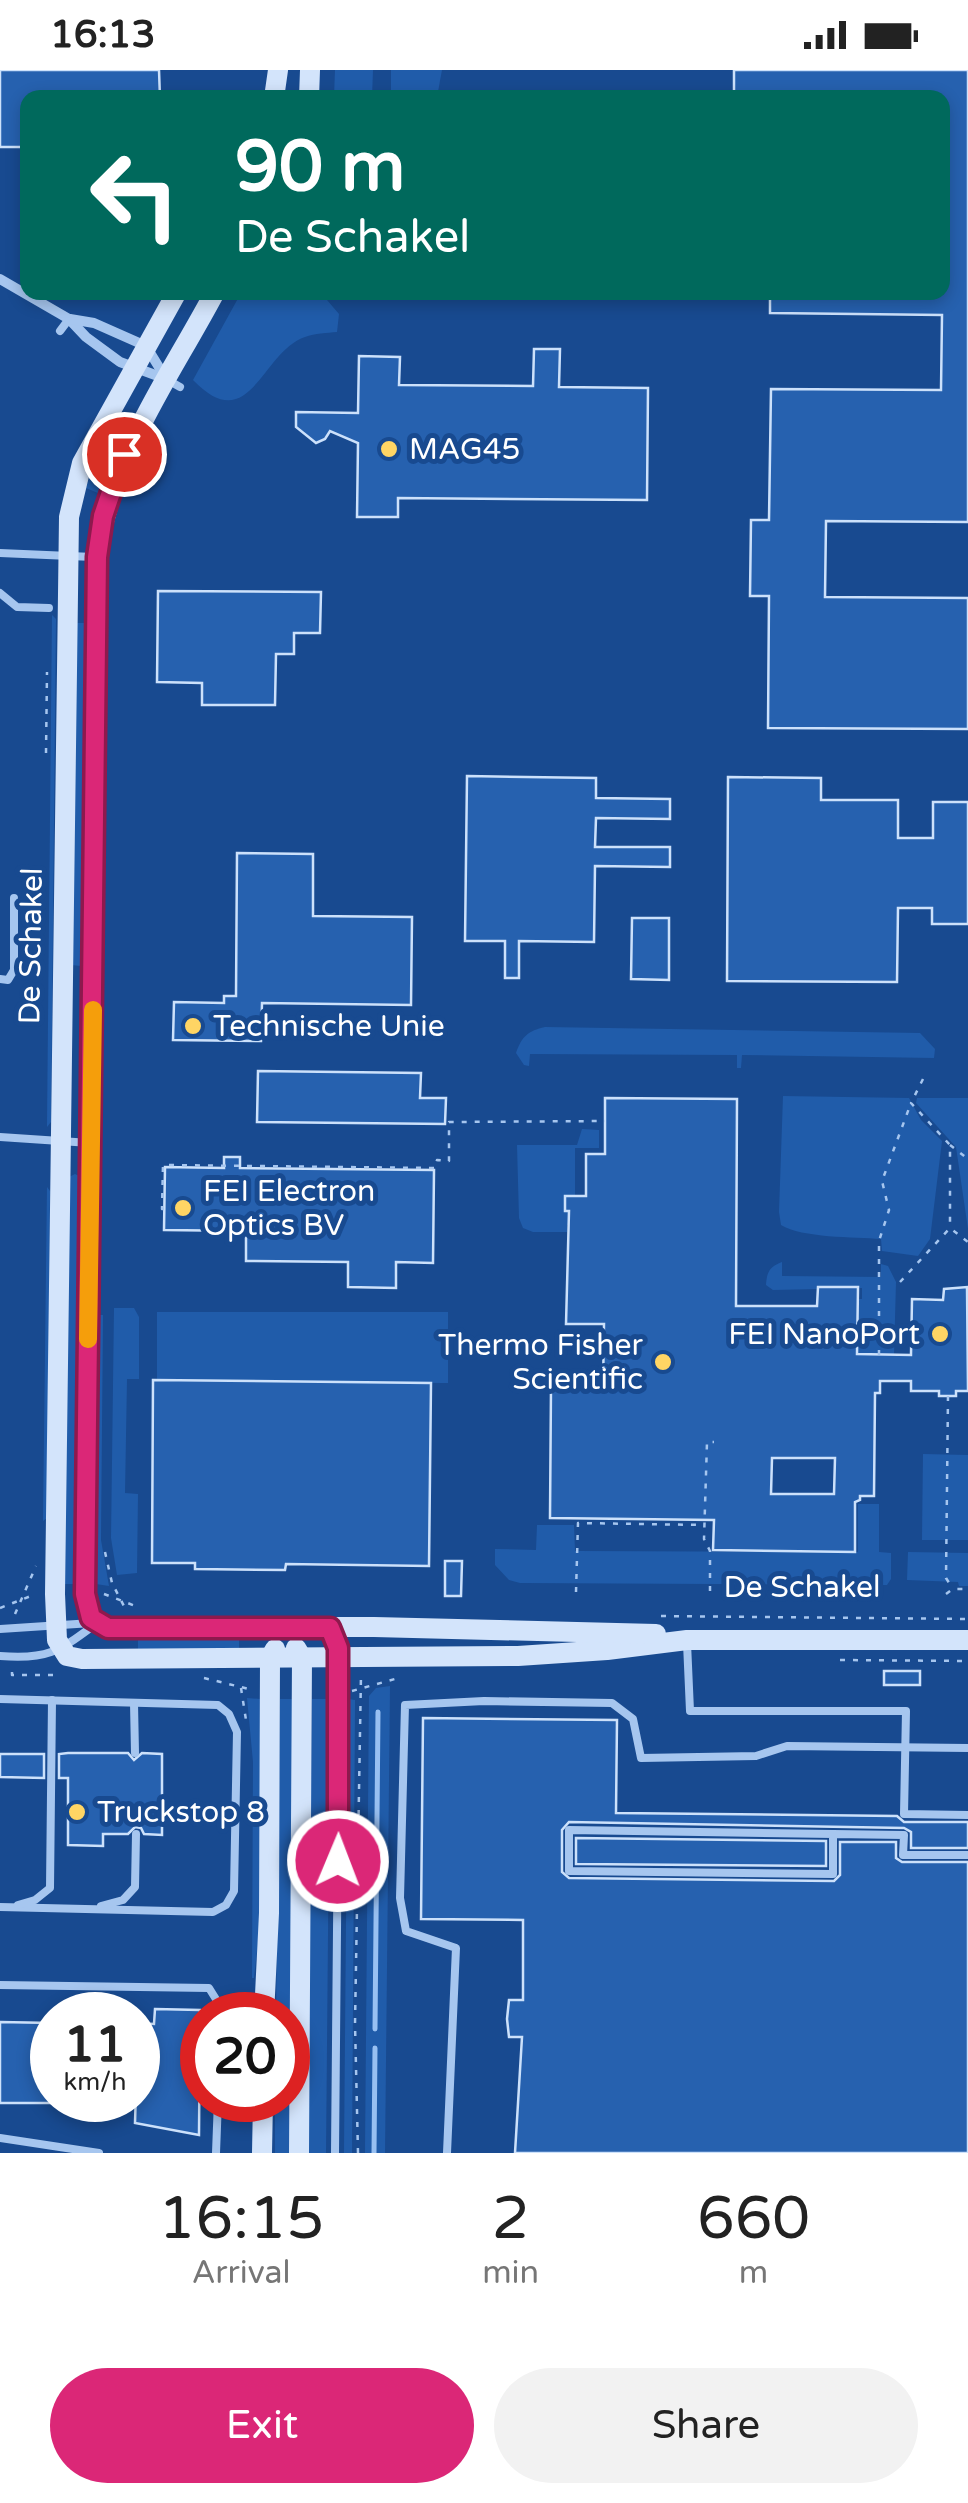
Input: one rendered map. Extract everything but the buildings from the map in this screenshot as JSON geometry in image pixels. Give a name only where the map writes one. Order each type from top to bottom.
[{"type":"street","points":[[37,300],[69,318],[86,336],[133,369],[173,383]]},
{"type":"street","name":"De Schakel","points":[[172,300],[82,463],[69,516],[58,1141],[55,1627],[61,1650],[67,1656],[82,1659],[361,1659],[536,1654],[688,1640],[968,1640]]},
{"type":"street","name":"De Schakel","points":[[211,300],[173,383],[124,454],[103,516],[97,557],[85,1594],[88,1611],[97,1623],[108,1628],[285,1629],[423,1621],[651,1633],[688,1640]]},
{"type":"street","points":[[69,318],[94,322],[146,346],[173,383]]},
{"type":"street","points":[[285,1629],[302,1658],[299,2153]]},
{"type":"street","points":[[265,1992],[270,1658],[285,1629]]},
{"type":"street","points":[[262,2153],[263,2122]]},
{"type":"lane","points":[[60,331],[69,318]]},
{"type":"lane","points":[[0,554],[97,557]]},
{"type":"lane","points":[[0,593],[17,607],[49,608]]},
{"type":"lane","points":[[0,978],[8,980],[14,970],[14,898]]},
{"type":"lane","points":[[0,1137],[92,1143]]},
{"type":"lane","name":"De Schakel","points":[[0,1630],[97,1623]]},
{"type":"lane","name":"De Schakel","points":[[0,1656],[47,1656],[97,1623]]},
{"type":"lane","points":[[330,1628],[338,1648],[335,2153]]},
{"type":"lane","points":[[688,1640],[690,1711],[906,1712],[903,1855],[968,1855]]},
{"type":"lane","points":[[0,1698],[218,1705],[230,1714],[237,1732],[234,1892],[226,1904],[213,1912],[4,1907]]},
{"type":"lane","points":[[4,1907],[36,1900],[50,1888],[52,1700]]},
{"type":"lane","points":[[447,2153],[456,1948],[406,1932],[400,1898],[405,1705],[484,1700],[612,1703],[633,1719],[641,1758],[756,1756],[787,1746],[968,1748]]},
{"type":"lane","points":[[134,1703],[135,1753]]},
{"type":"lane","points":[[904,1814],[968,1816]]},
{"type":"lane","points":[[833,1834],[832,1874],[569,1871],[569,1830],[904,1835]]},
{"type":"lane","points":[[92,1909],[123,1900],[135,1887],[136,1834]]},
{"type":"lane","points":[[0,1985],[209,1988],[212,1992]]},
{"type":"lane","points":[[216,2153],[217,2122]]},
{"type":"lane","points":[[0,2138],[99,2153]]},
{"type":"path","points":[[879,1355],[880,1241],[890,1210],[882,1181],[923,1079]]},
{"type":"path","points":[[911,1103],[950,1145],[968,1158]]},
{"type":"path","points":[[164,1209],[163,1165],[435,1168],[437,1160],[449,1160],[449,1122],[605,1122]]},
{"type":"path","points":[[900,1282],[950,1228],[950,1145]]},
{"type":"path","points":[[950,1228],[968,1242]]},
{"type":"path","points":[[948,1396],[946,1578],[952,1588]]},
{"type":"path","points":[[710,1591],[710,1550],[704,1539],[704,1524],[707,1442],[714,1442]]},
{"type":"path","points":[[576,1592],[578,1524],[704,1524]]},
{"type":"path","points":[[104,1541],[112,1583],[129,1614],[130,1628]]},
{"type":"path","points":[[946,1594],[952,1588],[968,1589]]},
{"type":"path","name":"De Schakel","points":[[654,1616],[968,1619]]},
{"type":"path","points":[[358,2153],[355,2024],[361,1659]]},
{"type":"path","points":[[338,1691],[361,1689],[384,1680]]},
{"type":"shaded area","points":[[335,70],[373,70],[372,90],[334,90]]},
{"type":"shaded area","points":[[391,70],[442,70],[438,90],[391,90]]},
{"type":"shaded area","points":[[237,300],[327,300],[339,314],[337,332],[309,336],[290,346],[242,396],[228,400],[212,396],[193,380]]},
{"type":"shaded area","points":[[120,414],[132,420],[98,493],[86,488],[96,458]]},
{"type":"shaded area","points":[[52,615],[56,619],[51,1122],[47,1127]]},
{"type":"shaded area","points":[[74,623],[88,623],[81,966],[71,965]]},
{"type":"shaded area","points":[[545,1027],[920,1033],[935,1049],[934,1058],[742,1055],[741,1068],[737,1068],[737,1055],[530,1054],[529,1066],[524,1065],[516,1053],[521,1042],[526,1035]]},
{"type":"shaded area","points":[[783,1096],[909,1098],[921,1120],[942,1141],[930,1239],[918,1256],[882,1251],[881,1239],[815,1235],[781,1225]]},
{"type":"shaded area","points":[[917,1098],[968,1098],[968,1229],[956,1147],[916,1103]]},
{"type":"shaded area","points":[[582,1129],[599,1130],[599,1148],[575,1148],[575,1208],[596,1225],[567,1225],[567,1232],[533,1232],[523,1228],[519,1218],[517,1145],[577,1145]]},
{"type":"shaded area","points":[[69,1177],[81,1177],[79,1584],[64,1584]]},
{"type":"shaded area","points":[[47,1187],[50,1191],[47,1518],[43,1521]]},
{"type":"shaded area","points":[[782,1262],[782,1276],[881,1277],[881,1264],[888,1266],[896,1282],[894,1355],[857,1355],[858,1299],[862,1299],[862,1288],[773,1290],[766,1285],[768,1273]]},
{"type":"shaded area","points":[[114,1308],[134,1308],[139,1317],[139,1379],[127,1379],[125,1493],[138,1494],[137,1573],[117,1575],[111,1538]]},
{"type":"shaded area","points":[[157,1312],[448,1312],[448,1383],[157,1382]]},
{"type":"shaded area","points":[[99,1315],[103,1315],[101,1540],[109,1586],[96,1584]]},
{"type":"shaded area","points":[[923,1454],[968,1455],[968,1540],[922,1540]]},
{"type":"shaded area","points":[[858,1504],[879,1504],[879,1552],[891,1553],[891,1579],[887,1585],[520,1583],[509,1580],[495,1565],[495,1549],[536,1550],[537,1525],[574,1525],[575,1551],[858,1552]]},
{"type":"shaded area","points":[[908,1552],[968,1553],[968,1586],[959,1586],[958,1582],[907,1580]]},
{"type":"shaded area","points":[[138,1636],[239,1637],[239,1652],[138,1651]]},
{"type":"shaded area","points":[[390,1686],[385,2153],[365,2153],[369,1696],[376,1688]]},
{"type":"shaded area","points":[[247,1698],[261,1699],[259,1932],[254,1978],[253,1762]]},
{"type":"shaded area","points":[[280,1699],[294,1699],[291,1992],[276,1992]]},
{"type":"shaded area","points":[[312,1699],[329,1699],[326,2153],[307,2153]]},
{"type":"shaded area","points":[[348,1699],[355,1700],[352,2153],[344,2153]]},
{"type":"shaded area","points":[[275,2122],[289,2122],[289,2153],[275,2153]]},
{"type":"waterway","points":[[375,2029],[378,1712]]},
{"type":"waterway","points":[[374,2153],[375,2048]]},
{"type":"slow traffic","points":[[88,1339],[93,1010]]},
{"type":"place","name":"MAG45","points":[[389,449]]},
{"type":"place","name":"Technische Unie","points":[[193,1026]]},
{"type":"place","name":"FEI Electron Optics BV","points":[[183,1208]]},
{"type":"place","name":"FEI NanoPort","points":[[940,1334]]},
{"type":"place","name":"Thermo Fisher Scientific","points":[[663,1362]]},
{"type":"place","name":"Truckstop 8","points":[[77,1812]]},
{"type":"route","points":[[124,454],[103,516],[97,557],[85,1594],[91,1618],[108,1628],[330,1628],[338,1648],[338,1861]]}]
